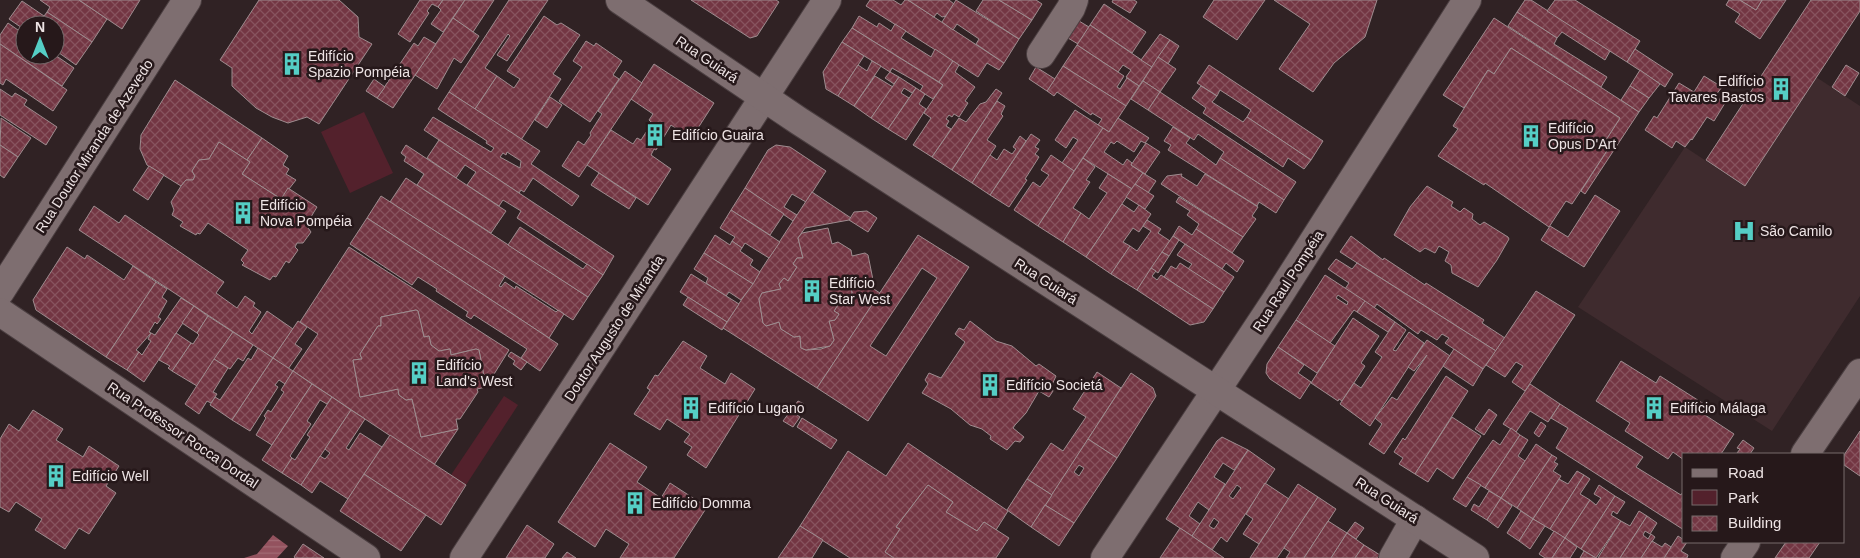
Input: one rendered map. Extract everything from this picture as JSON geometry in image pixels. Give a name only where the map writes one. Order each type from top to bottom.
[{"type":"street","name":"Rua Doutor Miranda de Azevedo","points":[[0,292],[187,0]]},
{"type":"street","name":"Rua Guiará","points":[[620,0],[765,98],[1475,558]]},
{"type":"street","name":"Doutor Augusto de Miranda","points":[[464,558],[827,0]]},
{"type":"street","points":[[1041,54],[1072,8],[1074,0]]},
{"type":"street","name":"Rua Raul Pompéia","points":[[1105,558],[1217,391],[1467,0]]},
{"type":"street","name":"Rua Professor Rocca Dordal","points":[[0,312],[366,558]]},
{"type":"street","points":[[1806,453],[1860,373]]},
{"type":"street","points":[[1393,558],[1415,519]]},
{"type":"street","points":[[1735,558],[1745,543]]},
{"type":"shaded area","name":"São Camilo","points":[[1816,77],[1860,106],[1860,296],[1772,431],[1578,307],[1685,147],[1744,186]]},
{"type":"shaded area","points":[[273,535],[288,546],[277,558],[244,558],[257,554]]},
{"type":"green space","points":[[364,112],[393,173],[350,193],[321,132]]},
{"type":"green space","points":[[504,396],[518,405],[466,485],[451,475]]},
{"type":"building","points":[[40,0],[79,0],[107,19],[92,42],[65,24],[65,15],[52,15],[47,12],[50,7]]},
{"type":"building","points":[[79,0],[140,0],[122,29]]},
{"type":"building","name":"Edifício Spazio Pompéia","points":[[259,0],[339,0],[358,17],[359,37],[372,44],[319,124],[307,117],[288,123],[272,117],[256,108],[232,86],[232,68],[220,60]]},
{"type":"building","points":[[420,0],[443,0],[438,7],[432,4],[427,11],[429,13],[410,42],[398,34]]},
{"type":"building","points":[[443,0],[465,0],[443,32],[431,24],[441,10],[438,7]]},
{"type":"building","points":[[465,0],[494,0],[473,32],[453,18]]},
{"type":"building","points":[[509,0],[548,0],[507,61],[497,55],[510,36],[508,34],[485,68],[497,76],[475,109],[449,92]]},
{"type":"building","points":[[691,0],[776,0],[779,2],[757,36],[750,38]]},
{"type":"building","points":[[870,0],[893,0],[901,5],[905,0],[908,0],[1004,63],[999,70],[987,63],[978,77],[866,6]]},
{"type":"building","points":[[908,0],[949,0],[954,4],[946,16],[942,17],[937,13],[934,17]]},
{"type":"building","points":[[956,0],[1019,39],[1004,63],[976,44],[979,39],[957,24],[953,30],[942,22]]},
{"type":"building","points":[[983,0],[999,0],[1032,20],[1019,39],[976,11]]},
{"type":"building","points":[[999,0],[1036,0],[1042,4],[1032,20]]},
{"type":"building","points":[[1113,0],[1134,0],[1137,2],[1130,13],[1112,2]]},
{"type":"building","points":[[1214,0],[1265,0],[1237,40],[1203,17]]},
{"type":"building","points":[[1274,0],[1377,0],[1365,37],[1334,63],[1313,92],[1279,69],[1310,24]]},
{"type":"building","points":[[1525,0],[1531,0],[1610,51],[1605,60],[1562,32],[1557,38],[1517,12]]},
{"type":"building","points":[[1555,0],[1575,0],[1640,41],[1627,62],[1547,11]]},
{"type":"building","points":[[1729,0],[1740,0],[1756,10],[1762,0],[1786,0],[1760,39],[1735,22],[1740,14],[1726,5]]},
{"type":"building","points":[[1740,0],[1762,0],[1756,10]]},
{"type":"building","name":"Edifício Tavares Bastos","points":[[1811,0],[1860,0],[1860,11],[1745,186],[1706,160]]},
{"type":"building","points":[[22,1],[43,15],[15,15],[15,23],[9,19]]},
{"type":"building","points":[[1104,4],[1146,32],[1132,53],[1090,25]]},
{"type":"building","points":[[1517,12],[1557,38],[1554,44],[1607,77],[1601,87],[1508,26]]},
{"type":"building","points":[[544,16],[557,25],[561,23],[580,35],[553,74],[561,79],[521,140],[475,109],[497,76],[514,88],[520,79],[507,71]]},
{"type":"building","points":[[859,16],[877,27],[879,23],[891,31],[895,24],[906,31],[901,38],[931,57],[935,49],[953,61],[939,82],[852,28]]},
{"type":"building","points":[[453,18],[479,36],[461,63],[454,58],[437,89],[415,75]]},
{"type":"building","points":[[1494,18],[1639,112],[1585,194],[1581,191],[1610,146],[1604,143],[1620,118],[1511,48],[1494,74],[1488,70],[1464,108],[1443,95]]},
{"type":"building","points":[[1079,21],[1089,27],[1078,44],[1068,38]]},
{"type":"building","points":[[8,23],[15,28],[15,54],[0,44],[0,35]]},
{"type":"building","points":[[65,24],[92,42],[76,65],[65,57]]},
{"type":"building","points":[[1090,25],[1152,67],[1139,86],[1126,77],[1131,70],[1123,65],[1118,72],[1077,45]]},
{"type":"building","points":[[852,28],[943,85],[933,99],[920,91],[923,86],[892,68],[890,72],[842,42]]},
{"type":"building","points":[[1160,34],[1170,40],[1152,67],[1141,60]]},
{"type":"building","points":[[424,37],[436,44],[393,108],[377,98],[414,43],[418,46]]},
{"type":"building","points":[[1170,40],[1179,46],[1168,64],[1158,57]]},
{"type":"building","points":[[586,41],[594,46],[596,43],[622,61],[613,75],[619,79],[590,122],[559,101],[582,67],[573,61]]},
{"type":"building","points":[[842,42],[864,56],[838,96],[826,89],[823,72]]},
{"type":"building","points":[[0,44],[15,54],[15,65],[31,65],[67,90],[53,111],[6,79],[3,85],[0,83]]},
{"type":"building","points":[[1077,45],[1124,76],[1117,87],[1120,89],[1127,78],[1139,86],[1126,106],[1063,66]]},
{"type":"building","name":"Edifício Opus D'Art","points":[[1511,48],[1620,118],[1604,143],[1610,146],[1572,204],[1566,201],[1549,227],[1485,183],[1484,185],[1438,156],[1458,129],[1453,126],[1488,70],[1494,74]]},
{"type":"building","points":[[1635,49],[1673,74],[1665,87],[1627,62]]},
{"type":"building","points":[[1158,57],[1176,69],[1160,92],[1143,81]]},
{"type":"building","points":[[872,61],[881,66],[854,106],[838,96],[858,65],[867,71]]},
{"type":"building","points":[[953,61],[959,65],[955,72],[975,87],[965,101],[968,103],[959,117],[954,114],[952,117],[949,115],[946,119],[949,121],[946,126],[951,129],[932,157],[913,145],[931,118],[924,113],[943,85],[939,82]]},
{"type":"building","points":[[65,62],[74,68],[62,86],[31,65],[65,65]]},
{"type":"building","name":"Edifício Guaira","points":[[654,64],[714,103],[691,139],[671,125],[656,150],[654,149],[651,155],[671,169],[648,205],[587,165],[611,130],[633,144],[637,138],[641,140],[652,123],[649,120],[653,114],[631,99]]},
{"type":"building","points":[[1209,65],[1323,141],[1311,160],[1247,117],[1251,110],[1220,90],[1217,96],[1197,83]]},
{"type":"building","points":[[1846,65],[1859,73],[1845,96],[1832,87]]},
{"type":"building","points":[[1063,66],[1126,106],[1109,132],[1098,125],[1102,119],[1092,113],[1091,115],[1057,92],[1054,96],[1047,91]]},
{"type":"building","points":[[1036,67],[1055,79],[1047,91],[1029,79]]},
{"type":"building","points":[[1640,70],[1660,84],[1649,98],[1630,86]]},
{"type":"building","points":[[625,71],[642,83],[579,177],[562,166],[578,141],[584,145],[591,135],[590,133],[602,114],[598,111]]},
{"type":"building","points":[[890,72],[899,77],[894,84],[885,78]]},
{"type":"building","points":[[875,76],[893,87],[871,118],[854,106]]},
{"type":"building","points":[[1704,76],[1722,87],[1715,96],[1725,103],[1714,121],[1707,117],[1692,140],[1685,147],[1676,141],[1672,148],[1645,130],[1654,116],[1657,118],[1679,83],[1694,92]]},
{"type":"building","points":[[899,77],[916,88],[912,93],[904,88],[901,93],[909,98],[888,129],[871,118]]},
{"type":"building","points":[[374,79],[385,87],[377,98],[366,91]]},
{"type":"building","points":[[175,80],[262,138],[247,160],[219,142],[209,159],[199,160],[192,171],[195,176],[193,180],[186,180],[181,186],[147,165],[140,149],[141,135]]},
{"type":"building","points":[[1143,81],[1160,92],[1148,110],[1131,99]]},
{"type":"building","points":[[1201,86],[1217,96],[1212,102],[1243,122],[1247,117],[1311,160],[1304,169],[1288,158],[1283,167],[1203,113],[1206,108],[1192,98]]},
{"type":"building","points":[[1630,86],[1649,98],[1639,112],[1621,100]]},
{"type":"building","points":[[916,88],[925,94],[919,104],[926,109],[906,140],[888,129]]},
{"type":"building","points":[[0,89],[12,97],[15,93],[27,100],[24,105],[57,127],[46,145],[0,115]]},
{"type":"building","points":[[996,89],[1002,93],[952,170],[932,157],[959,118],[966,122],[980,104],[986,102]]},
{"type":"building","points":[[449,92],[540,151],[531,164],[579,196],[572,206],[533,178],[524,192],[521,190],[519,193],[424,130],[433,117],[491,152],[494,148],[486,143],[487,141],[438,109]],"holes":[[[507,152],[521,161],[520,168],[500,157],[503,153],[506,155]]]},
{"type":"building","points":[[1160,92],[1296,182],[1284,200],[1220,158],[1224,152],[1198,134],[1194,140],[1148,110]]},
{"type":"building","points":[[550,97],[562,105],[547,128],[535,120]]},
{"type":"building","points":[[997,101],[1005,106],[1001,114],[1003,116],[987,140],[996,146],[972,183],[952,170]]},
{"type":"building","points":[[1075,110],[1103,128],[1074,171],[1062,163],[1078,140],[1073,137],[1066,148],[1055,140]]},
{"type":"building","points":[[1,118],[31,138],[18,157],[0,145]]},
{"type":"building","points":[[1118,118],[1149,138],[1145,143],[1141,141],[1134,152],[1117,141],[1114,144],[1111,142],[1104,152],[1123,165],[1127,159],[1132,163],[1131,165],[1143,173],[1132,189],[1083,158],[1103,128],[1109,132]]},
{"type":"building","points":[[1173,127],[1190,138],[1186,143],[1216,165],[1220,158],[1284,200],[1276,213],[1259,202],[1257,206],[1168,150],[1171,145],[1164,141]]},
{"type":"building","points":[[1031,134],[1040,140],[1035,147],[1039,149],[1035,154],[1039,157],[1025,179],[1027,180],[1009,207],[990,195]]},
{"type":"building","points":[[1020,136],[1026,141],[990,195],[972,183],[990,155],[997,160],[1004,149],[1012,154],[1016,149],[1013,147]]},
{"type":"building","points":[[262,138],[288,156],[283,165],[289,169],[286,174],[296,180],[281,199],[242,174],[250,162],[247,160]]},
{"type":"building","points":[[439,140],[614,256],[603,275],[517,218],[521,211],[503,200],[499,206],[467,185],[476,172],[465,165],[456,178],[427,158]]},
{"type":"building","name":"Edifício Nova Pompéia","points":[[219,142],[250,162],[242,174],[281,199],[288,188],[317,207],[306,225],[311,232],[303,243],[297,243],[295,247],[298,250],[289,263],[286,261],[276,277],[273,276],[270,280],[242,265],[244,263],[241,260],[248,250],[208,223],[200,234],[197,233],[196,235],[180,226],[183,222],[172,215],[174,210],[171,202],[181,186],[186,180],[193,180],[195,176],[192,171],[199,160],[209,159]]},
{"type":"building","points":[[1146,143],[1160,152],[1145,174],[1131,165]]},
{"type":"building","points":[[0,145],[18,157],[4,178],[0,175]]},
{"type":"building","points":[[406,145],[506,211],[491,233],[417,185],[424,174],[404,161],[406,157],[401,153]]},
{"type":"building","points":[[776,145],[790,147],[826,171],[806,202],[792,194],[784,207],[797,215],[793,221],[745,188],[768,150]]},
{"type":"building","points":[[1051,155],[1074,171],[1038,226],[1014,210],[1033,182],[1040,187],[1049,175],[1041,170]]},
{"type":"building","points":[[1083,158],[1095,167],[1086,180],[1090,182],[1073,208],[1081,213],[1063,242],[1038,226]]},
{"type":"building","points":[[149,166],[164,175],[148,200],[133,190]]},
{"type":"building","points":[[599,173],[636,198],[629,209],[591,185]]},
{"type":"building","points":[[1143,173],[1156,181],[1148,193],[1135,184]]},
{"type":"building","points":[[1108,174],[1132,189],[1086,257],[1063,242],[1081,213],[1089,219],[1107,193],[1099,188]]},
{"type":"building","points":[[1182,174],[1181,176],[1197,186],[1205,174],[1258,207],[1252,216],[1256,219],[1243,237],[1161,184],[1167,176]]},
{"type":"building","points":[[406,178],[588,297],[573,320],[390,202]]},
{"type":"building","points":[[1135,184],[1154,196],[1145,209],[1126,197]]},
{"type":"building","points":[[1427,186],[1453,202],[1451,206],[1460,212],[1464,208],[1473,214],[1472,219],[1480,225],[1484,222],[1508,237],[1509,239],[1497,260],[1478,287],[1452,273],[1451,265],[1445,261],[1449,252],[1439,246],[1435,253],[1425,248],[1420,252],[1394,235],[1410,207]]},
{"type":"building","points":[[745,188],[784,214],[770,235],[731,210]]},
{"type":"building","points":[[812,192],[851,218],[849,220],[805,228],[798,238],[803,258],[797,258],[793,264],[797,267],[788,281],[784,278],[779,284],[781,289],[762,293],[759,299],[763,323],[766,326],[779,322],[781,329],[794,337],[800,336],[801,348],[806,350],[821,349],[830,346],[834,340],[829,321],[835,320],[839,314],[834,311],[843,297],[847,300],[852,293],[851,288],[869,286],[880,293],[817,388],[723,328]]},
{"type":"building","points":[[1595,195],[1620,211],[1584,267],[1541,240],[1550,226],[1568,237]]},
{"type":"building","points":[[381,196],[505,276],[499,286],[501,287],[505,282],[515,289],[516,286],[556,312],[558,310],[564,314],[549,338],[367,218]]},
{"type":"building","points":[[1179,197],[1243,237],[1232,253],[1196,229],[1199,224],[1187,215],[1190,211],[1176,202]]},
{"type":"building","points":[[1122,204],[1134,212],[1139,205],[1151,214],[1139,232],[1133,228],[1123,242],[1130,246],[1111,274],[1086,257]]},
{"type":"building","points":[[94,206],[119,223],[125,215],[224,282],[216,293],[237,308],[245,296],[255,303],[253,306],[261,312],[249,331],[252,334],[267,311],[293,329],[273,358],[79,230]]},
{"type":"building","points":[[731,210],[780,242],[769,258],[745,243],[742,248],[732,241],[735,237],[720,228]]},
{"type":"building","points":[[867,211],[877,218],[868,232],[849,220],[854,212]]},
{"type":"building","points":[[367,218],[558,344],[540,371],[521,358],[527,349],[474,315],[471,319],[466,316],[468,312],[418,277],[412,285],[350,244]]},
{"type":"building","points":[[1147,220],[1161,229],[1158,233],[1170,241],[1137,290],[1111,274],[1130,246],[1137,251],[1151,231],[1143,226]]},
{"type":"building","points":[[1179,226],[1192,235],[1196,229],[1244,261],[1237,272],[1226,263],[1222,269],[1173,236]]},
{"type":"building","points":[[520,227],[583,269],[587,264],[603,275],[588,297],[508,245]]},
{"type":"building","name":"Edifício Star West","points":[[828,228],[832,244],[838,242],[851,250],[852,256],[865,253],[868,255],[873,280],[869,286],[851,288],[852,293],[847,300],[843,297],[834,311],[839,314],[835,320],[829,321],[834,340],[830,346],[806,350],[801,348],[800,336],[794,337],[781,329],[779,322],[766,326],[763,323],[759,299],[762,293],[781,289],[779,284],[784,278],[788,281],[797,267],[793,264],[797,258],[803,258],[798,238],[802,233]]},
{"type":"building","points":[[715,235],[730,245],[732,241],[742,248],[740,251],[753,260],[750,265],[760,272],[753,284],[704,253]]},
{"type":"building","points":[[918,235],[969,267],[868,421],[817,388]],"holes":[[[922,268],[937,278],[886,356],[870,346]]]},
{"type":"building","points":[[1173,236],[1179,240],[1169,256],[1162,252]]},
{"type":"building","points":[[1351,236],[1383,260],[1384,258],[1484,320],[1482,323],[1505,338],[1496,351],[1340,252]]},
{"type":"building","points":[[1185,244],[1234,277],[1224,292],[1188,269],[1192,264],[1177,255]]},
{"type":"building","points":[[67,247],[85,259],[87,255],[124,280],[133,266],[156,282],[106,357],[36,310],[33,300]]},
{"type":"building","points":[[349,247],[509,350],[486,387],[479,350],[476,349],[451,355],[450,349],[439,351],[431,345],[429,336],[424,337],[418,311],[416,310],[381,317],[381,326],[378,326],[360,354],[362,359],[353,360],[360,397],[398,389],[399,395],[406,400],[412,399],[421,437],[458,429],[434,465],[293,371],[318,334],[300,322]]},
{"type":"building","points":[[1162,252],[1169,256],[1158,273],[1151,268]]},
{"type":"building","points":[[704,253],[753,284],[741,300],[729,292],[726,296],[706,283],[708,278],[694,269]]},
{"type":"building","points":[[1336,259],[1352,269],[1357,263],[1496,351],[1483,369],[1445,343],[1449,338],[1442,334],[1437,340],[1421,330],[1418,334],[1377,304],[1374,308],[1345,289],[1349,283],[1328,269]]},
{"type":"building","points":[[1180,263],[1224,292],[1213,309],[1164,277],[1171,266],[1176,269]]},
{"type":"building","points":[[1151,268],[1156,271],[1152,276],[1157,280],[1161,275],[1213,309],[1204,322],[1190,325],[1137,290]]},
{"type":"building","points":[[691,274],[739,304],[727,322],[680,292]]},
{"type":"building","points":[[1325,275],[1365,301],[1357,312],[1354,310],[1330,343],[1296,320]],"holes":[[[1338,295],[1348,302],[1347,305],[1336,298]]]},
{"type":"building","points":[[156,282],[167,289],[162,297],[167,301],[158,317],[161,319],[157,324],[155,322],[149,332],[151,333],[136,350],[139,352],[127,370],[106,357]]},
{"type":"building","points":[[1536,291],[1575,315],[1525,391],[1512,382],[1523,366],[1516,362],[1505,377],[1486,365]]},
{"type":"building","points":[[688,297],[727,322],[722,330],[683,305]]},
{"type":"building","points":[[181,298],[194,306],[144,382],[127,370],[139,352],[142,355],[151,341],[148,339],[151,333],[155,335]]},
{"type":"building","points":[[1365,301],[1395,322],[1388,332],[1357,312]]},
{"type":"building","points":[[194,306],[208,316],[197,333],[182,323]]},
{"type":"building","name":"Edifício Land's West","points":[[418,311],[424,337],[429,336],[431,345],[439,351],[450,349],[451,355],[476,349],[479,350],[486,387],[477,389],[478,392],[460,419],[456,419],[458,429],[421,437],[412,399],[406,400],[399,395],[398,389],[360,397],[353,360],[362,359],[360,354],[378,326],[381,326],[381,317]]},
{"type":"building","points":[[208,316],[233,332],[197,386],[172,371],[191,343],[193,344],[199,335],[197,333]]},
{"type":"building","points":[[1353,318],[1379,336],[1361,363],[1365,366],[1342,401],[1339,399],[1338,401],[1311,383]]},
{"type":"building","points":[[1296,320],[1335,346],[1317,373],[1278,347]]},
{"type":"building","points":[[298,321],[307,327],[295,344],[302,349],[288,369],[273,358]]},
{"type":"building","name":"Edifício Societá","points":[[970,321],[996,341],[1012,346],[1036,366],[1039,364],[1056,376],[1051,387],[1053,391],[1049,397],[1039,391],[1026,413],[1013,428],[1024,437],[1020,442],[1015,441],[1007,450],[990,439],[991,436],[982,429],[970,425],[951,409],[922,393],[928,384],[925,380],[929,373],[941,378],[965,342],[955,334],[959,328],[964,330]]},
{"type":"building","points":[[1395,322],[1406,330],[1393,350],[1396,351],[1409,332],[1424,343],[1370,426],[1340,404],[1354,383],[1361,388],[1382,357],[1375,352]]},
{"type":"building","points":[[233,332],[253,345],[243,361],[238,358],[230,369],[214,359]]},
{"type":"building","points":[[176,333],[191,343],[172,371],[168,368],[170,366],[159,360]]},
{"type":"building","points":[[1427,340],[1450,356],[1384,454],[1369,444],[1382,424],[1375,418],[1392,397],[1397,400],[1427,355],[1414,371],[1408,367]]},
{"type":"building","name":"Edifício Lugano","points":[[683,341],[707,356],[700,368],[725,384],[731,373],[755,389],[706,468],[687,455],[692,447],[684,442],[690,434],[667,419],[660,430],[634,414],[650,390],[647,388],[655,375],[658,376]]},
{"type":"building","points":[[1278,347],[1304,365],[1298,373],[1311,382],[1300,399],[1270,379],[1266,373],[1267,364]]},
{"type":"building","points":[[258,348],[273,358],[232,420],[210,405],[215,397],[220,400],[248,358],[251,360]]},
{"type":"building","points":[[1454,349],[1483,369],[1473,386],[1443,366]]},
{"type":"building","points":[[511,352],[527,362],[521,370],[513,364],[515,361],[508,356]]},
{"type":"building","points":[[273,358],[293,371],[285,384],[279,380],[275,385],[278,387],[250,431],[232,420]]},
{"type":"building","points":[[214,359],[228,368],[213,392],[217,394],[211,403],[207,401],[199,414],[185,404]]},
{"type":"building","name":"Edifício Málaga","points":[[1621,361],[1656,383],[1660,376],[1704,404],[1699,411],[1734,434],[1722,453],[1682,453],[1682,459],[1673,452],[1668,459],[1625,431],[1630,423],[1596,401]]},
{"type":"building","points":[[293,371],[312,384],[272,445],[256,435],[266,418],[264,416],[268,410],[271,412],[284,392],[281,390]]},
{"type":"building","points":[[1097,372],[1121,388],[1052,495],[1027,479],[1051,443],[1063,451],[1086,417],[1073,409]]},
{"type":"building","points":[[1131,373],[1153,388],[1156,396],[1117,458],[1088,439]]},
{"type":"building","points":[[1446,376],[1468,391],[1415,474],[1399,464],[1403,458],[1394,452],[1403,438],[1405,440]]},
{"type":"building","points":[[312,384],[332,397],[327,404],[320,400],[307,421],[311,424],[290,456],[292,458],[282,473],[262,460]]},
{"type":"building","points":[[1530,384],[1560,404],[1548,422],[1530,411],[1516,432],[1503,424]]},
{"type":"building","points":[[332,397],[351,410],[301,485],[282,473],[292,458],[295,460],[310,437],[307,435]]},
{"type":"building","points":[[798,401],[804,404],[797,415],[800,417],[793,427],[783,421]]},
{"type":"building","points":[[1560,404],[1643,457],[1636,467],[1681,495],[1682,493],[1682,529],[1556,448],[1568,428],[1551,418]]},
{"type":"building","points":[[1489,409],[1497,415],[1484,435],[1475,429]]},
{"type":"building","name":"Edifício Well","points":[[33,410],[63,429],[56,440],[83,457],[89,446],[119,466],[106,486],[116,493],[89,534],[79,528],[65,549],[35,530],[42,519],[16,502],[9,512],[0,507],[0,439],[9,424],[19,431]]},
{"type":"building","points":[[351,410],[365,419],[346,448],[349,450],[360,433],[382,447],[348,499],[320,481],[312,493],[301,485],[320,456],[325,459],[330,453],[325,449]]},
{"type":"building","points":[[1452,417],[1481,436],[1453,479],[1437,468],[1428,482],[1415,474]]},
{"type":"building","points":[[802,418],[837,440],[831,449],[797,427]]},
{"type":"building","points":[[1541,422],[1546,426],[1539,437],[1534,433]]},
{"type":"building","points":[[1511,428],[1520,435],[1485,488],[1467,477],[1493,440],[1500,445]]},
{"type":"building","points":[[1860,431],[1860,476],[1845,466],[1845,454]]},
{"type":"building","points":[[390,435],[466,485],[441,525],[364,474]]},
{"type":"building","points":[[1520,435],[1528,440],[1518,456],[1525,461],[1501,498],[1485,488]]},
{"type":"building","points":[[1222,437],[1248,450],[1234,470],[1223,463],[1214,477],[1225,484],[1209,510],[1198,502],[1189,516],[1200,524],[1192,536],[1166,519],[1217,441]]},
{"type":"building","points":[[1088,439],[1117,458],[1074,523],[1045,505]],"holes":[[[1079,465],[1084,468],[1079,476],[1074,472]]]},
{"type":"building","points":[[1743,440],[1754,448],[1751,453],[1737,453],[1740,449],[1737,448]]},
{"type":"building","name":"Edifício Domma","points":[[610,443],[647,467],[637,482],[661,498],[670,483],[707,507],[674,558],[620,558],[629,544],[606,529],[595,547],[558,522]]},
{"type":"building","points":[[908,443],[1008,511],[996,530],[984,522],[977,531],[946,512],[953,502],[928,485],[896,527],[900,529],[885,552],[894,558],[850,558],[800,526],[848,451],[886,476]]},
{"type":"building","points":[[1536,444],[1552,455],[1517,508],[1501,498]]},
{"type":"building","points":[[1248,450],[1275,469],[1227,542],[1221,537],[1212,550],[1192,536]],"holes":[[[1237,485],[1241,488],[1233,499],[1229,496]],[[1214,518],[1219,522],[1214,529],[1209,526]]]},
{"type":"building","points":[[1552,455],[1557,458],[1554,462],[1558,464],[1553,471],[1561,476],[1533,519],[1517,508]]},
{"type":"building","points":[[1577,471],[1584,475],[1550,529],[1533,519],[1559,479],[1568,484]]},
{"type":"building","points":[[364,474],[426,515],[401,551],[340,511]]},
{"type":"building","points":[[1584,475],[1590,479],[1580,494],[1590,500],[1565,538],[1550,529]]},
{"type":"building","points":[[1467,477],[1481,485],[1466,507],[1453,499]]},
{"type":"building","points":[[1027,479],[1052,495],[1031,527],[1007,510]]},
{"type":"building","points":[[1265,483],[1289,499],[1259,544],[1243,534],[1253,519],[1246,514]]},
{"type":"building","points":[[1298,484],[1318,497],[1277,558],[1250,558]]},
{"type":"building","points":[[928,485],[953,502],[946,512],[977,531],[984,522],[1009,538],[996,558],[894,558],[885,552],[900,529],[896,527]]},
{"type":"building","points":[[1599,485],[1615,496],[1581,549],[1565,538],[1590,500],[1596,505],[1601,498],[1594,494]]},
{"type":"building","points":[[1489,491],[1501,498],[1487,520],[1471,510],[1474,504],[1479,507]]},
{"type":"building","points":[[1615,496],[1625,502],[1617,514],[1613,511],[1611,515],[1621,521],[1596,558],[1581,549]]},
{"type":"building","points":[[1318,497],[1336,509],[1304,558],[1286,558],[1290,552],[1284,548]]},
{"type":"building","points":[[1501,498],[1512,506],[1498,528],[1487,520]]},
{"type":"building","points":[[1045,505],[1074,523],[1059,546],[1031,527]]},
{"type":"building","points":[[1521,511],[1533,519],[1519,541],[1507,533]]},
{"type":"building","points":[[1639,511],[1647,516],[1620,558],[1598,558],[1621,521],[1630,526]]},
{"type":"building","points":[[1647,516],[1657,523],[1650,534],[1645,531],[1643,535],[1648,539],[1651,534],[1655,537],[1641,558],[1620,558]]},
{"type":"building","points":[[1533,519],[1545,526],[1530,549],[1519,541]]},
{"type":"building","points":[[1328,521],[1347,533],[1331,558],[1304,558]]},
{"type":"building","points":[[1355,522],[1364,528],[1356,539],[1347,533]]},
{"type":"building","points":[[527,525],[554,544],[545,558],[506,558]]},
{"type":"building","points":[[800,526],[823,540],[812,558],[778,558]]},
{"type":"building","points":[[1180,528],[1192,536],[1224,558],[1160,558]]},
{"type":"building","points":[[1554,531],[1565,538],[1552,558],[1545,558],[1539,554]]},
{"type":"building","points":[[1347,533],[1364,545],[1355,558],[1331,558]]},
{"type":"building","points":[[1678,536],[1682,539],[1682,543],[1686,543],[1681,551],[1688,555],[1687,558],[1664,558]]},
{"type":"building","points":[[1565,538],[1577,547],[1570,558],[1552,558]]},
{"type":"building","points":[[1652,541],[1662,547],[1665,543],[1671,547],[1664,558],[1641,558]]},
{"type":"building","points":[[1785,543],[1819,543],[1809,558],[1775,558]]},
{"type":"building","points":[[303,544],[324,558],[295,558]]},
{"type":"building","points":[[1364,545],[1380,555],[1378,558],[1355,558]]},
{"type":"building","points":[[1584,551],[1596,558],[1580,558]]},
{"type":"building","points":[[567,552],[576,558],[562,558]]},
{"type":"place","name":"Edifício Spazio Pompéia","points":[[292,64]]},
{"type":"place","name":"Edifício Tavares Bastos","points":[[1781,89]]},
{"type":"place","name":"Edifício Guaira","points":[[655,135]]},
{"type":"place","name":"Edifício Opus D'Art","points":[[1531,136]]},
{"type":"place","name":"Edifício Nova Pompéia","points":[[243,213]]},
{"type":"place","name":"São Camilo","points":[[1744,231]]},
{"type":"place","name":"Edifício Star West","points":[[812,291]]},
{"type":"place","name":"Edifício Land's West","points":[[419,373]]},
{"type":"place","name":"Edifício Societá","points":[[990,385]]},
{"type":"place","name":"Edifício Lugano","points":[[691,408]]},
{"type":"place","name":"Edifício Málaga","points":[[1654,408]]},
{"type":"place","name":"Edifício Well","points":[[56,476]]},
{"type":"place","name":"Edifício Domma","points":[[635,503]]}]
